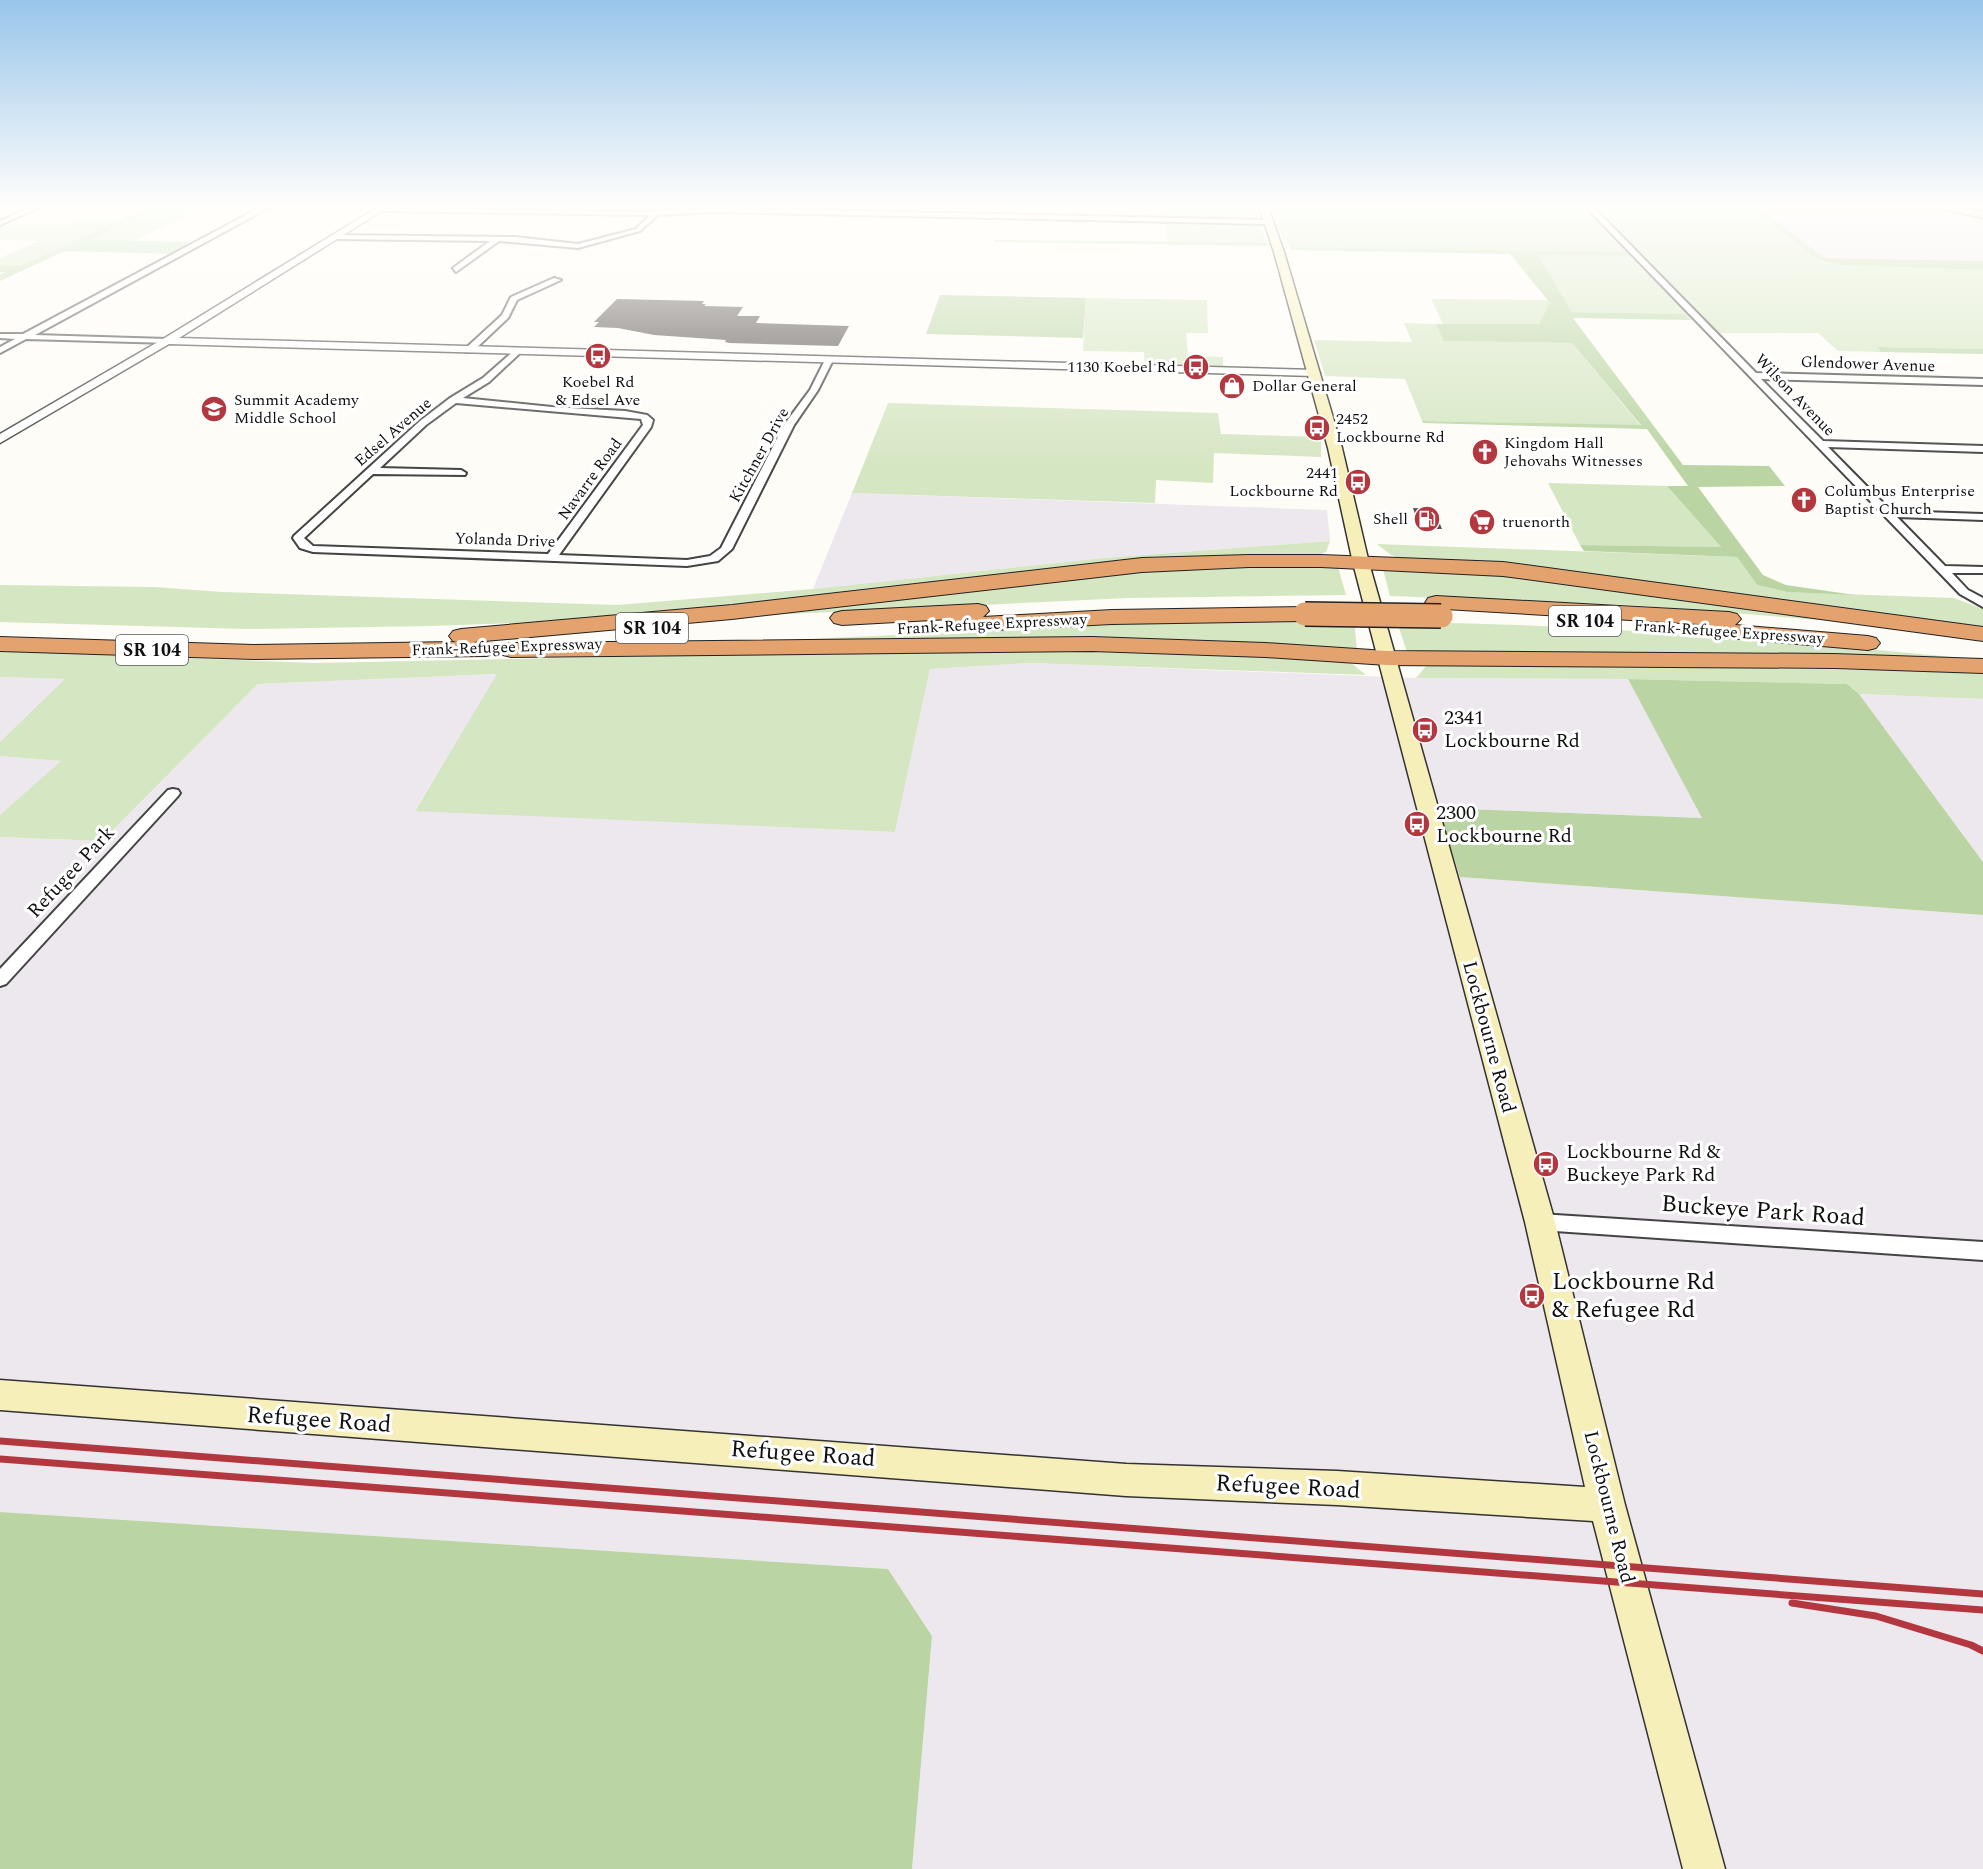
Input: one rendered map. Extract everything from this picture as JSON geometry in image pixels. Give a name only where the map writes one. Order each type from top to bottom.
[{"type":"highway","points":[[457,643],[1142,565],[1248,561],[1361,563],[1534,572],[1983,634]]},
{"type":"highway","name":"Frank-Refugee Expressway","points":[[0,644],[254,652],[1304,608],[1438,609],[1709,617],[1983,642]]},
{"type":"highway","name":"Frank-Refugee Expressway","points":[[1438,609],[1983,654]]},
{"type":"highway","name":"Frank-Refugee Expressway","points":[[0,630],[457,643]]},
{"type":"highway","points":[[457,643],[1092,644],[1265,650],[1387,658],[1834,661],[1983,666]]},
{"type":"main road","name":"Lockbourne Road","points":[[1291,294],[1335,448],[1361,563],[1540,1222],[1607,1505],[1704,1869]]},
{"type":"main road","name":"Refugee Road","points":[[0,1395],[1126,1480],[1337,1488],[1607,1505]]},
{"type":"street","points":[[0,350],[104,294]]},
{"type":"street","points":[[0,439],[243,294]]},
{"type":"street","points":[[469,350],[505,316],[514,299],[525,294]]},
{"type":"street","name":"Wilson Avenue","points":[[1674,294],[1942,569],[1970,597],[1981,602]]},
{"type":"street","points":[[0,336],[1314,373]]},
{"type":"street","name":"Edsel Avenue","points":[[300,543],[298,538],[303,533],[423,423],[453,400],[486,380],[517,351]]},
{"type":"street","name":"Kitchner Drive","points":[[711,560],[721,555],[726,549],[789,425],[814,390],[829,360]]},
{"type":"street","name":"Glendower Avenue","points":[[1753,376],[1983,382]]},
{"type":"street","name":"Navarre Road","points":[[453,400],[552,410],[625,414],[644,417],[648,420],[648,425],[551,558]]},
{"type":"street","points":[[1820,444],[1983,449]]},
{"type":"street","points":[[371,471],[461,473]]},
{"type":"street","points":[[1888,514],[1983,517]]},
{"type":"street","name":"Yolanda Drive","points":[[300,543],[304,547],[313,549],[687,563],[711,560]]},
{"type":"street","points":[[1942,569],[1983,570]]},
{"type":"street","name":"Refugee Park","points":[[0,980],[173,793]]},
{"type":"street","name":"Buckeye Park Road","points":[[1540,1222],[1983,1251]]},
{"type":"shaded area","points":[[852,493],[1327,510],[1330,541],[1103,558],[813,589]]},
{"type":"shaded area","points":[[1030,663],[1416,678],[1628,679],[1703,818],[1438,808],[1460,877],[1983,915],[1983,1869],[912,1869],[932,1636],[888,1569],[0,1512],[0,837],[102,841],[258,684],[498,674],[415,810],[895,832],[930,669]]},
{"type":"shaded area","points":[[0,677],[66,679],[0,742]]},
{"type":"shaded area","points":[[1859,694],[1983,699],[1983,862]]},
{"type":"shaded area","points":[[0,756],[62,761],[0,815]]},
{"type":"green space","points":[[1543,294],[1561,294],[1572,312],[1684,314],[1690,320],[1573,318],[1683,465],[1769,466],[1785,486],[1698,487],[1763,575],[1786,585],[1855,595],[1787,592],[1757,585],[1737,557],[1584,551],[1580,545],[1721,547],[1667,486],[1688,486],[1647,429],[1423,423],[1422,421],[1641,425],[1572,343],[1444,341],[1436,324],[1539,324],[1550,303]]},
{"type":"green space","points":[[1561,294],[1670,294],[1695,320],[1690,320],[1684,314],[1572,312]]},
{"type":"green space","points":[[1678,294],[1983,294],[1983,349],[1878,347],[1881,352],[1838,351],[1818,333],[1717,333]]},
{"type":"green space","points":[[940,295],[1086,298],[1083,338],[926,334]]},
{"type":"green space","points":[[1086,298],[1207,300],[1208,333],[1186,333],[1188,356],[1223,357],[1223,368],[1145,366],[1144,352],[1083,351]]},
{"type":"green space","points":[[1431,299],[1548,300],[1550,303],[1539,325],[1443,324]]},
{"type":"green space","points":[[1404,323],[1436,324],[1445,341],[1572,343],[1641,426],[1422,421],[1405,379],[1325,376],[1314,340],[1412,342]]},
{"type":"green space","points":[[1877,347],[1983,349],[1983,354],[1881,352]]},
{"type":"green space","points":[[888,403],[1218,413],[1221,434],[1321,437],[1321,457],[1214,453],[1213,483],[1156,480],[1155,503],[852,493]]},
{"type":"green space","points":[[1548,483],[1667,486],[1721,547],[1580,545]]},
{"type":"green space","points":[[1330,541],[1326,552],[1315,556],[1240,555],[690,613],[543,622],[247,629],[0,622],[0,585],[154,587],[222,592],[617,605],[813,589],[1103,558]]},
{"type":"green space","points":[[1377,544],[1737,557],[1757,585],[1787,592],[1954,598],[1983,609],[1983,630],[1404,559],[1391,555]]},
{"type":"green space","points":[[1226,565],[1338,567],[1346,595],[1128,598],[745,616],[990,585]]},
{"type":"green space","points":[[1383,569],[1521,575],[1871,624],[1631,605],[1390,596]]},
{"type":"green space","points":[[1197,621],[1354,621],[1357,650],[790,643],[790,640]]},
{"type":"green space","points":[[1397,622],[1617,630],[1837,646],[1983,660],[1407,652]]},
{"type":"green space","points":[[1007,649],[1242,654],[1350,662],[1366,675],[1030,663],[930,669],[895,832],[415,811],[497,674],[258,684],[102,841],[0,837],[0,815],[61,761],[0,756],[0,742],[65,679],[0,677],[0,651],[316,663]]},
{"type":"green space","points":[[1446,662],[1983,672],[1983,699],[1859,694],[1847,684],[1628,679],[1416,678],[1427,665]]},
{"type":"green space","points":[[1628,679],[1847,684],[1859,694],[1983,862],[1983,915],[1460,877],[1438,808],[1702,818]]},
{"type":"green space","points":[[0,1512],[888,1569],[932,1636],[912,1869],[0,1869]]},
{"type":"building","points":[[617,299],[704,301],[702,304],[706,304],[704,306],[743,307],[737,316],[760,316],[756,323],[849,326],[838,346],[730,343],[725,342],[726,340],[654,335],[618,328],[594,327],[599,322],[594,322]]},
{"type":"building","name":"Shell","points":[[1413,508],[1434,509],[1442,529],[1420,529]]},
{"type":"railway","points":[[0,1441],[1983,1594]]},
{"type":"railway","points":[[0,1459],[1983,1610]]},
{"type":"railway","points":[[1792,1603],[1876,1616],[1971,1645],[1983,1651]]},
{"type":"place","name":"Koebel Rd & Edsel Ave","points":[[598,356]]},
{"type":"place","name":"1130 Koebel Rd","points":[[1196,367]]},
{"type":"place","name":"Dollar General","points":[[1232,386]]},
{"type":"place","name":"Summit Academy Middle School","points":[[214,409]]},
{"type":"place","name":"2452 Lockbourne Rd","points":[[1317,428]]},
{"type":"place","name":"Kingdom Hall Jehovahs Witnesses","points":[[1485,452]]},
{"type":"place","name":"2441 Lockbourne Rd","points":[[1358,482]]},
{"type":"place","name":"Columbus Enterprise Baptist Church","points":[[1804,500]]},
{"type":"place","name":"Shell","points":[[1427,519]]},
{"type":"place","name":"truenorth","points":[[1482,522]]},
{"type":"place","name":"2341 Lockbourne Rd","points":[[1425,730]]},
{"type":"place","name":"2300 Lockbourne Rd","points":[[1417,824]]},
{"type":"place","name":"Lockbourne Rd & Buckeye Park Rd","points":[[1546,1164]]},
{"type":"place","name":"Lockbourne Rd & Refugee Rd","points":[[1532,1296]]}]
